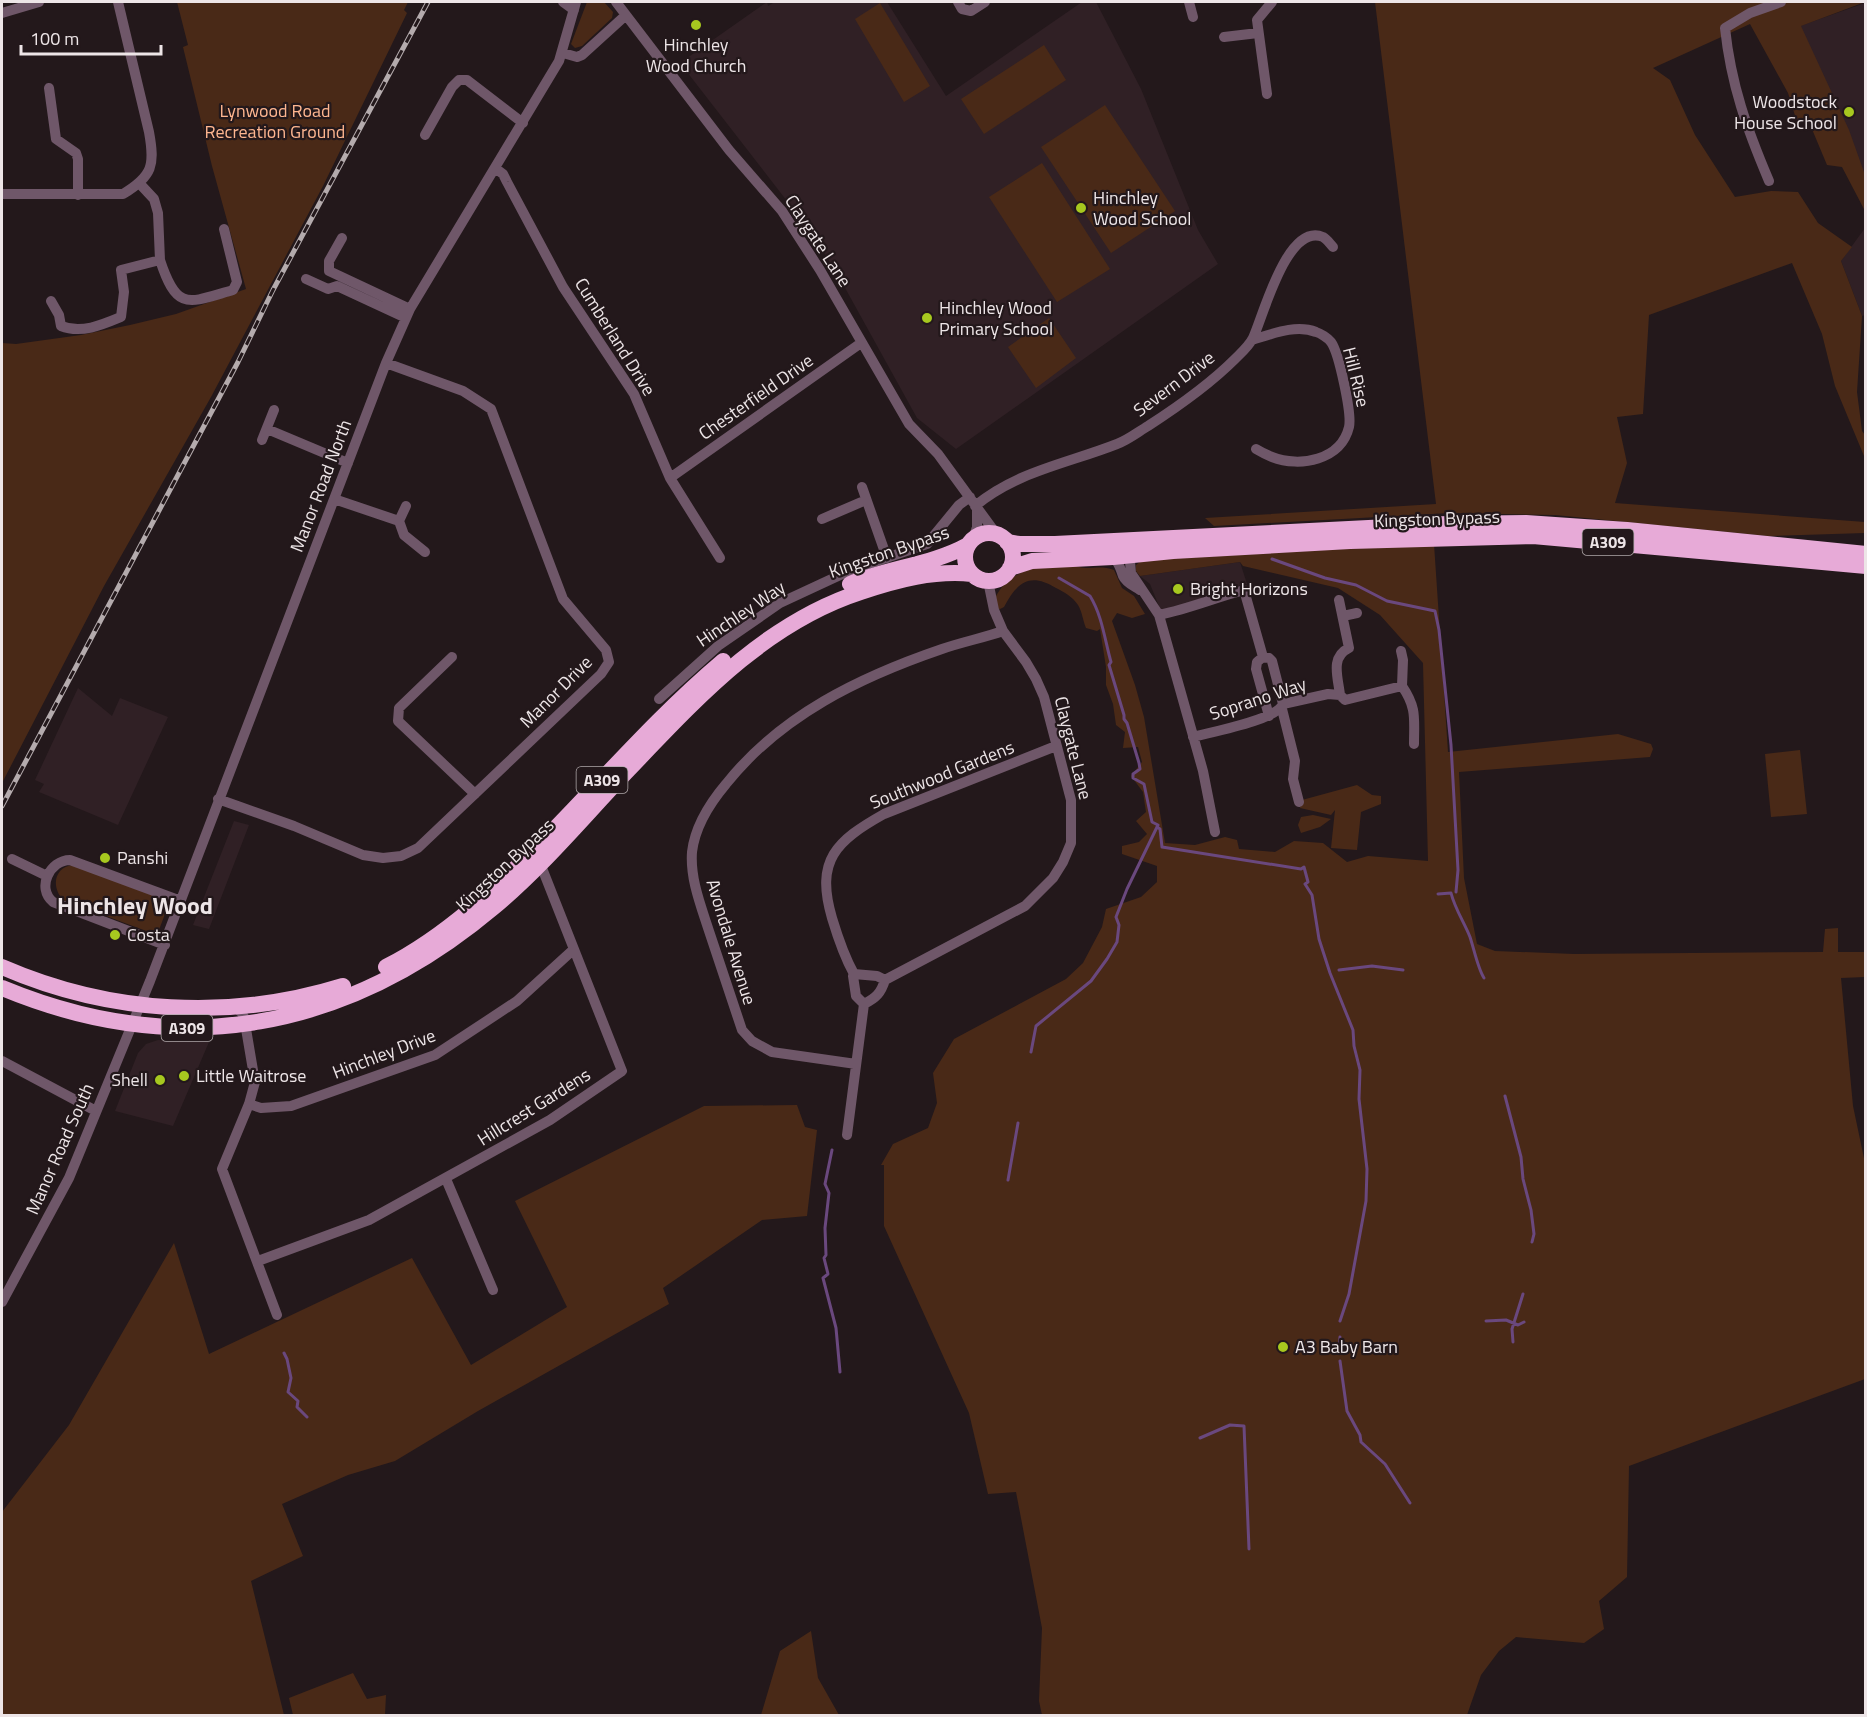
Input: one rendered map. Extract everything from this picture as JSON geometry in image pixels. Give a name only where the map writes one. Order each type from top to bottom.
[{"type":"highway","name":"Kingston Bypass","points":[[1002,538],[1019,544],[1070,543],[1447,524],[1526,523],[1791,546]]},
{"type":"highway","points":[[986,533],[1002,538],[1012,551],[1010,568],[1004,576],[988,581],[972,574],[965,559],[971,542],[986,533]]},
{"type":"highway","name":"Kingston Bypass","points":[[1010,568],[1032,561],[1122,557],[1173,551],[1361,541],[1533,536],[1866,566]]},
{"type":"highway","name":"Kingston Bypass","points":[[2,967],[38,983],[140,1005],[198,1008],[236,1008],[279,1003],[345,986],[373,974],[420,948],[472,908],[516,869],[665,714],[730,654],[776,622],[825,595],[868,577],[944,555],[971,542]]},
{"type":"highway","name":"A309","points":[[1791,546],[1866,543]]},
{"type":"highway","points":[[1791,546],[1866,554]]},
{"type":"highway","name":"Kingston Bypass","points":[[2,988],[33,1001],[64,1010],[132,1024],[199,1029],[244,1025],[317,1007],[392,977],[423,960],[496,905],[540,863],[709,688],[742,658],[777,633],[810,613],[846,597],[892,582],[952,572],[972,574]]},
{"type":"highway","points":[[38,983],[53,992],[123,1011],[128,1014],[132,1024]]},
{"type":"highway","points":[[140,1005],[142,1010],[151,1016],[244,1025]]},
{"type":"street","points":[[2,13],[39,2]]},
{"type":"street","points":[[2,194],[123,194],[140,184],[149,170],[153,153],[118,2]]},
{"type":"street","points":[[563,2],[575,6]]},
{"type":"street","name":"Claygate Lane","points":[[616,2],[729,150],[782,211],[820,270],[909,424],[938,454],[1002,538]]},
{"type":"street","points":[[958,2],[962,9],[971,11],[985,2]]},
{"type":"street","points":[[1189,2],[1193,17]]},
{"type":"street","points":[[1267,94],[1257,20],[1272,2]]},
{"type":"street","points":[[1769,181],[1747,130],[1728,61],[1725,28],[1750,13],[1781,2]]},
{"type":"street","name":"Manor Road North","points":[[140,1005],[165,945],[218,799],[386,363],[408,313],[563,53],[575,6]]},
{"type":"street","points":[[563,53],[577,57],[582,55],[626,15]]},
{"type":"street","points":[[1224,37],[1258,33]]},
{"type":"street","points":[[426,135],[452,87],[459,81],[467,80],[523,123]]},
{"type":"street","points":[[49,88],[56,139],[76,153],[78,159],[78,195]]},
{"type":"street","name":"Cumberland Drive","points":[[495,168],[503,174],[563,287],[634,394],[670,477],[720,558]]},
{"type":"street","points":[[140,184],[154,199],[158,213],[160,260],[167,283],[178,298],[192,302],[234,290],[237,282],[224,229]]},
{"type":"street","name":"Severn Drive","points":[[974,504],[1010,482],[1120,444],[1175,408],[1207,384],[1252,340],[1268,299],[1293,249],[1304,239],[1316,236],[1324,237],[1333,247]]},
{"type":"street","points":[[342,238],[329,261],[329,271],[408,313]]},
{"type":"street","points":[[51,301],[62,326],[72,330],[101,326],[122,317],[123,292],[119,264],[160,260]]},
{"type":"street","points":[[306,279],[328,289],[337,286],[408,313]]},
{"type":"street","name":"Hill Rise","points":[[1252,340],[1296,329],[1316,332],[1330,341],[1336,351],[1350,410],[1349,427],[1343,440],[1331,453],[1314,460],[1292,461],[1274,458],[1256,449]]},
{"type":"street","name":"Chesterfield Drive","points":[[670,477],[861,343]]},
{"type":"street","name":"Manor Drive","points":[[218,799],[363,855],[382,858],[401,856],[418,848],[602,674],[609,662],[606,650],[563,599],[491,409],[463,391],[386,363]]},
{"type":"street","points":[[262,440],[274,410]]},
{"type":"street","points":[[267,429],[348,463]]},
{"type":"street","points":[[862,487],[887,558]]},
{"type":"street","points":[[334,499],[399,521]]},
{"type":"street","points":[[822,519],[866,500]]},
{"type":"street","points":[[971,542],[976,527],[974,504]]},
{"type":"street","name":"Hinchley Way","points":[[659,699],[718,646],[780,603],[850,570],[927,544],[959,505],[974,504]]},
{"type":"street","points":[[406,506],[399,521],[404,535],[425,552]]},
{"type":"street","points":[[1070,543],[1091,547],[1126,546],[1129,548],[1122,557],[1123,576],[1128,582],[1145,592]]},
{"type":"street","points":[[1122,557],[1145,592],[1151,606],[1159,615],[1203,771],[1215,832]]},
{"type":"street","name":"Claygate Lane","points":[[864,1004],[882,992],[885,980],[1025,906],[1053,878],[1071,843],[1071,800],[1044,697],[1036,679],[1003,631],[994,610],[988,581]]},
{"type":"street","points":[[1159,615],[1199,606],[1212,598],[1244,590],[1263,657]]},
{"type":"street","points":[[1339,600],[1349,648],[1338,656],[1336,665],[1340,694]]},
{"type":"street","points":[[1343,616],[1357,613]]},
{"type":"street","name":"Avondale Avenue","points":[[856,1064],[772,1052],[752,1041],[741,1030],[692,871],[692,851],[697,832],[705,813],[741,765],[790,722],[833,694],[879,672],[943,648],[1003,631]]},
{"type":"street","points":[[1401,651],[1402,686],[1411,699],[1416,715],[1414,744]]},
{"type":"street","points":[[452,657],[399,708],[398,721],[475,794]]},
{"type":"street","points":[[1269,716],[1256,669],[1257,662],[1263,657],[1272,661],[1295,761],[1293,779],[1299,802]]},
{"type":"street","name":"Soprano Way","points":[[1193,737],[1269,716],[1282,707],[1328,694],[1340,694],[1345,700],[1402,686]]},
{"type":"street","name":"Southwood Gardens","points":[[854,974],[843,954],[827,900],[825,881],[830,861],[839,846],[862,826],[885,814],[1056,746]]},
{"type":"street","points":[[12,860],[47,876]]},
{"type":"street","points":[[165,945],[53,903],[45,887],[47,876],[58,862],[70,860],[181,901]]},
{"type":"street","name":"Hillcrest Gardens","points":[[258,1261],[369,1220],[550,1120],[622,1071],[540,863]]},
{"type":"street","name":"Hinchley Drive","points":[[249,1104],[261,1108],[291,1106],[435,1055],[517,1001],[573,950]]},
{"type":"street","points":[[847,1136],[864,1004],[856,996],[852,981],[854,974],[877,976],[885,980]]},
{"type":"street","name":"Manor Road South","points":[[2,1302],[69,1178],[140,1005]]},
{"type":"street","points":[[236,1008],[241,1012],[255,1082],[249,1104],[222,1169],[277,1315]]},
{"type":"street","points":[[2,1061],[96,1111]]},
{"type":"street","points":[[446,1179],[493,1290]]},
{"type":"shaded area","name":"Hinchley Wood School","points":[[767,2],[768,6],[775,2],[887,2],[946,96],[1082,2],[1096,2],[1141,89],[1198,230],[1218,264],[956,449],[917,418],[839,277],[811,232],[680,63]]},
{"type":"shaded area","name":"Woodstock House School","points":[[1865,3],[1865,198],[1800,26]]},
{"type":"shaded area","points":[[1865,228],[1865,315],[1862,316],[1841,261]]},
{"type":"shaded area","points":[[1240,562],[1247,584],[1212,593],[1199,601],[1161,611],[1150,584],[1140,576]]},
{"type":"shaded area","points":[[78,688],[112,716],[120,698],[168,717],[118,825],[39,792],[44,784],[35,780]]},
{"type":"shaded area","points":[[234,821],[249,825],[209,929],[193,925]]},
{"type":"shaded area","name":"Shell","points":[[158,1040],[209,1042],[173,1126],[115,1111],[138,1053],[146,1044]]},
{"type":"green space","name":"Lynwood Road Recreation Ground","points":[[177,2],[408,2],[404,10],[407,13],[323,186],[211,397],[104,586],[2,783],[2,343],[16,344],[81,335],[130,325],[176,314],[246,289],[212,166],[183,47],[188,45]]},
{"type":"green space","points":[[587,2],[604,2],[613,12],[612,18],[582,46],[575,48],[571,44]]},
{"type":"green space","points":[[1375,2],[1865,2],[1801,26],[1849,130],[1865,175],[1865,211],[1842,167],[1827,165],[1809,122],[1797,122],[1788,93],[1750,24],[1653,68],[1670,80],[1695,135],[1735,197],[1771,191],[1798,192],[1818,223],[1852,247],[1841,261],[1862,316],[1857,392],[1862,431],[1865,435],[1865,456],[1835,386],[1822,334],[1792,263],[1649,315],[1643,414],[1617,417],[1627,463],[1615,503],[1865,522],[1865,533],[1768,536],[1555,515],[1450,513],[1214,526],[1205,518],[1436,504]]},
{"type":"green space","points":[[880,3],[930,86],[904,102],[855,19]]},
{"type":"green space","points":[[1044,45],[1066,80],[984,134],[961,99]]},
{"type":"green space","points":[[1105,105],[1175,211],[1111,253],[1041,147]]},
{"type":"green space","points":[[1042,163],[1110,269],[1057,302],[989,197]]},
{"type":"green space","points":[[1049,318],[1076,358],[1036,388],[1008,347]]},
{"type":"green space","points":[[1434,544],[1448,752],[1618,734],[1651,744],[1653,749],[1650,757],[1459,772],[1464,878],[1477,944],[1495,951],[1574,954],[1823,952],[1825,929],[1838,928],[1838,952],[1865,952],[1865,977],[1841,978],[1853,1106],[1865,1163],[1865,1379],[1629,1466],[1627,1577],[1599,1601],[1604,1629],[1584,1643],[1516,1637],[1499,1651],[1481,1675],[1467,1715],[1042,1715],[1039,1701],[1042,1628],[1016,1492],[988,1494],[969,1413],[884,1226],[884,1165],[881,1165],[893,1144],[928,1128],[937,1103],[933,1073],[954,1039],[1066,979],[1083,963],[1102,927],[1106,909],[1141,897],[1157,882],[1157,866],[1122,854],[1122,846],[1139,842],[1147,834],[1136,821],[1146,812],[1143,792],[1131,776],[1142,762],[1138,747],[1123,748],[1125,732],[1116,725],[1113,704],[1106,685],[1106,667],[1100,629],[1097,631],[1086,628],[1079,607],[1074,600],[1047,583],[1032,580],[1025,582],[1014,591],[1004,607],[998,610],[995,598],[1008,581],[1016,575],[1035,568],[1068,565],[1114,570],[1122,588],[1134,596],[1145,614],[1132,618],[1117,613],[1112,621],[1144,717],[1165,843],[1195,845],[1225,837],[1237,840],[1239,849],[1275,852],[1294,841],[1323,843],[1347,862],[1368,856],[1428,861],[1423,663],[1380,615],[1338,588],[1243,566],[1240,562],[1140,576],[1136,571],[1136,565],[1142,560]]},
{"type":"green space","points":[[1800,750],[1807,814],[1771,817],[1765,754]]},
{"type":"green space","points":[[1357,785],[1372,795],[1381,796],[1381,804],[1361,812],[1357,850],[1331,848],[1335,810],[1331,815],[1300,808],[1302,800]]},
{"type":"green space","points":[[1313,815],[1331,819],[1320,827],[1301,833],[1298,825],[1301,817]]},
{"type":"green space","points":[[73,865],[170,901],[157,935],[63,900],[57,889],[56,878],[62,869]]},
{"type":"green space","points":[[797,1105],[805,1127],[817,1130],[807,1216],[762,1220],[663,1288],[669,1304],[478,1411],[395,1461],[348,1475],[282,1504],[303,1556],[251,1581],[284,1715],[2,1715],[2,1512],[69,1425],[174,1243],[209,1354],[412,1258],[471,1365],[567,1307],[515,1201],[704,1106]]},
{"type":"green space","points":[[811,1631],[818,1678],[839,1715],[761,1715],[780,1651]]},
{"type":"green space","points":[[353,1673],[367,1699],[386,1695],[385,1715],[293,1715],[289,1698]]},
{"type":"waterway","points":[[1272,559],[1325,578],[1356,585],[1387,601],[1435,611],[1451,745],[1458,870],[1456,892]]},
{"type":"waterway","points":[[1031,1052],[1036,1026],[1091,981],[1117,942],[1119,925],[1116,917],[1158,825],[1152,822],[1144,784],[1133,778],[1133,774],[1140,769],[1139,763],[1109,665],[1111,662],[1098,611],[1090,596],[1059,578]]},
{"type":"waterway","points":[[1157,827],[1160,829],[1162,847],[1301,869],[1304,867],[1308,882],[1305,884],[1312,895],[1319,939],[1353,1030],[1360,1070],[1359,1099],[1367,1169],[1366,1201],[1349,1294],[1340,1321]]},
{"type":"waterway","points":[[1438,894],[1451,893],[1484,978]]},
{"type":"waterway","points":[[1339,970],[1372,966],[1403,970]]},
{"type":"waterway","points":[[1505,1096],[1521,1157],[1523,1179],[1531,1210],[1534,1234],[1532,1242]]},
{"type":"waterway","points":[[1008,1180],[1018,1123]]},
{"type":"waterway","points":[[832,1150],[825,1184],[829,1193],[824,1258],[828,1274],[823,1278],[836,1328],[840,1372]]},
{"type":"waterway","points":[[1513,1342],[1512,1329],[1523,1294]]},
{"type":"waterway","points":[[1486,1321],[1506,1320],[1518,1325],[1524,1322]]},
{"type":"waterway","points":[[1339,1352],[1340,1337]]},
{"type":"waterway","points":[[284,1353],[291,1378],[288,1392],[298,1401],[297,1407],[307,1417]]},
{"type":"waterway","points":[[1340,1361],[1347,1411],[1360,1435],[1361,1442],[1385,1464],[1410,1503]]},
{"type":"waterway","points":[[1200,1438],[1230,1425],[1244,1426],[1249,1549]]},
{"type":"railway","points":[[2,806],[238,362],[273,290],[428,2]]},
{"type":"place","name":"Hinchley Wood Church","points":[[696,25]]},
{"type":"place","name":"Woodstock House School","points":[[1849,112]]},
{"type":"place","name":"Hinchley Wood School","points":[[1081,208]]},
{"type":"place","name":"Hinchley Wood Primary School","points":[[927,318]]},
{"type":"place","name":"Bright Horizons","points":[[1178,589]]},
{"type":"place","name":"Panshi","points":[[105,858]]},
{"type":"place","name":"Costa","points":[[115,935]]},
{"type":"place","name":"Little Waitrose","points":[[184,1076]]},
{"type":"place","name":"Shell","points":[[160,1080]]},
{"type":"place","name":"A3 Baby Barn","points":[[1283,1347]]},
{"type":"district","name":"Hinchley Wood","points":[[135,906]]}]
